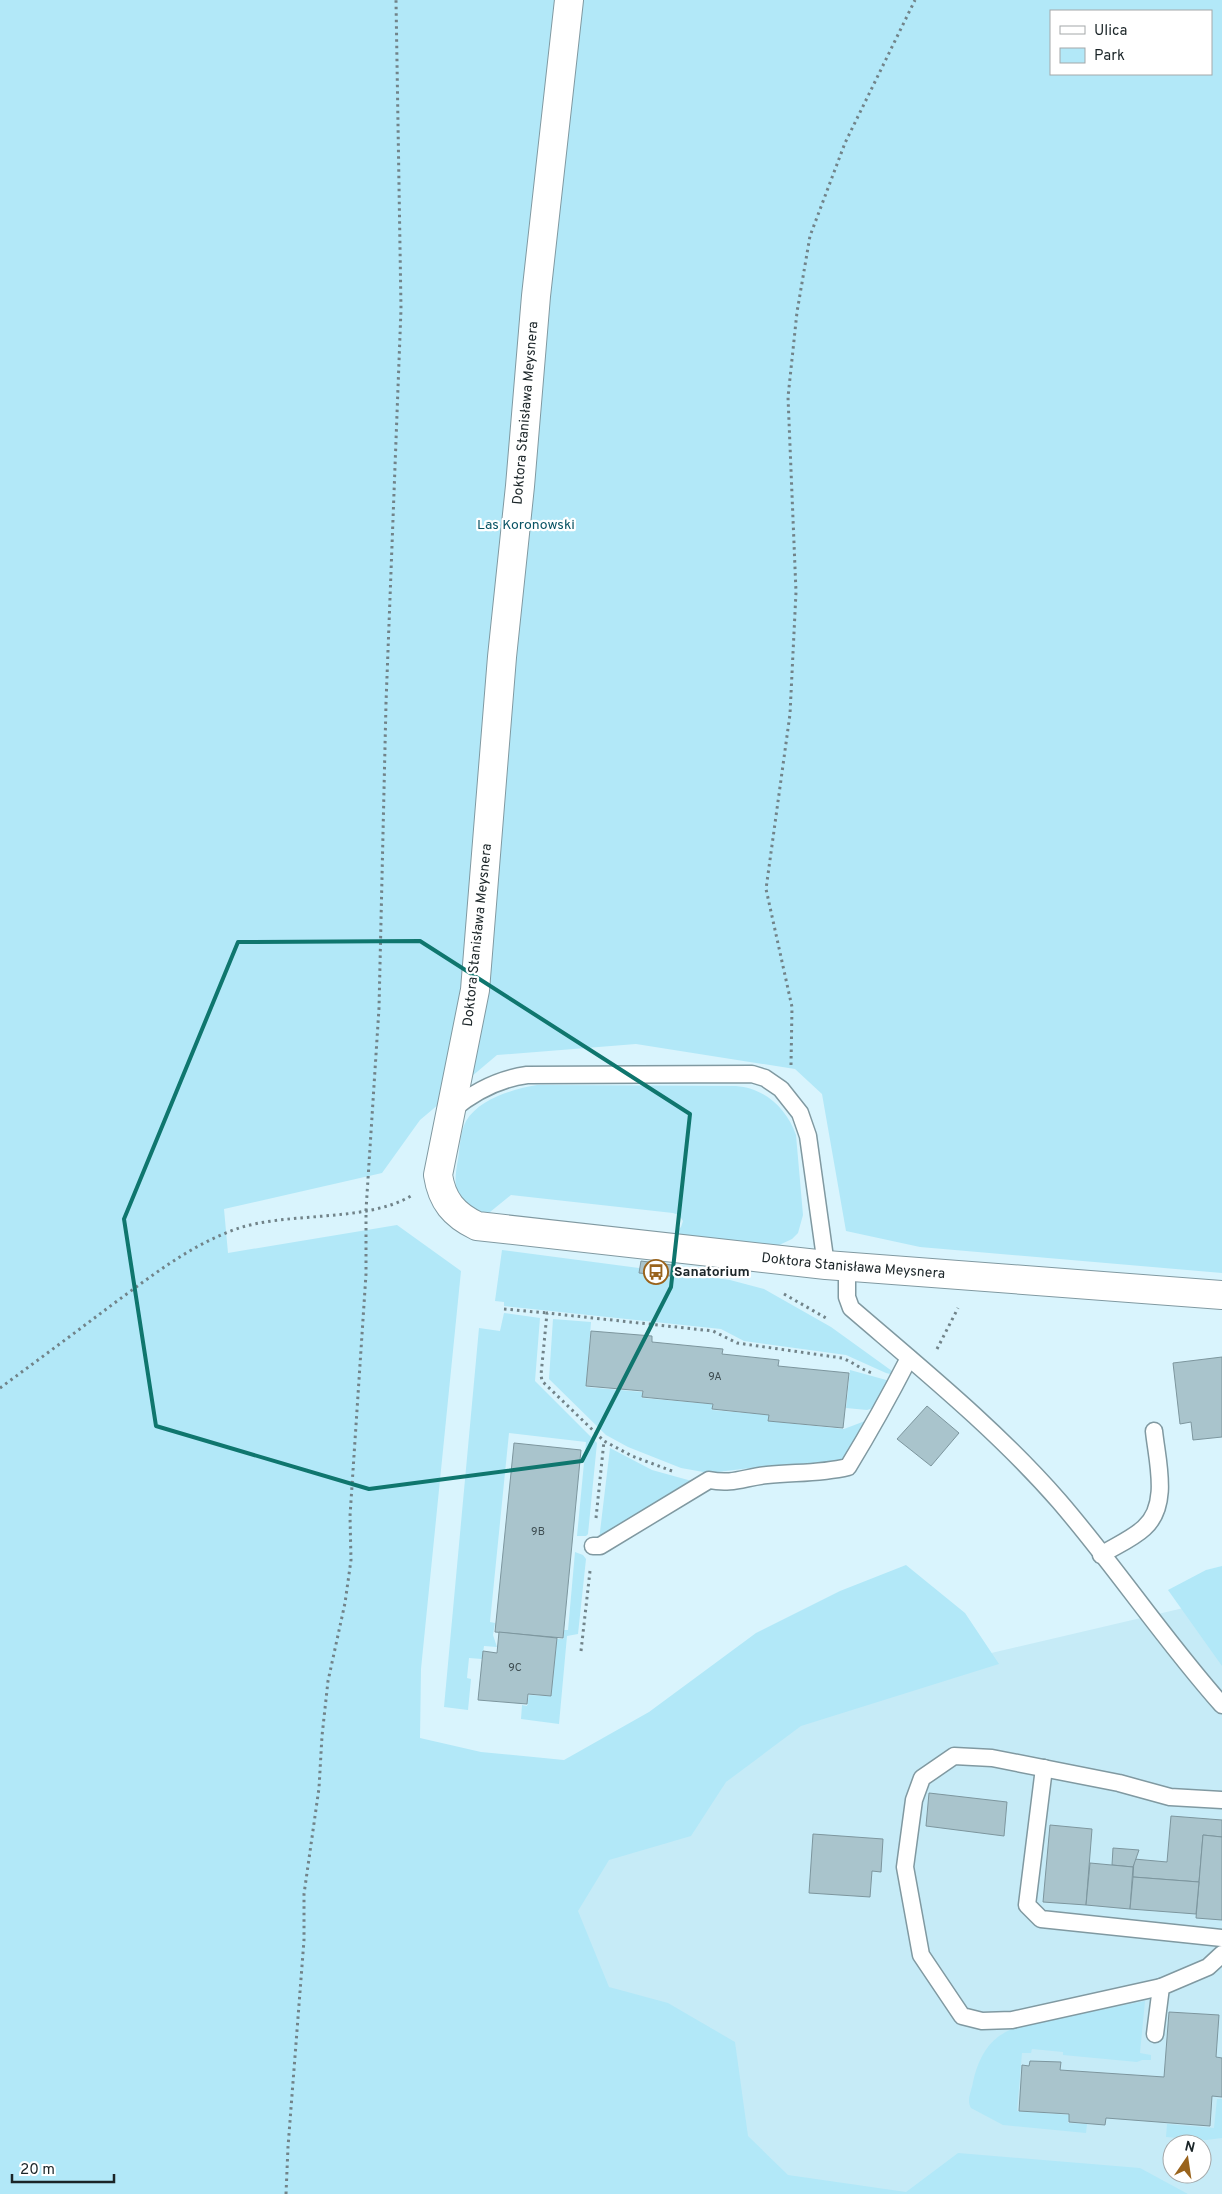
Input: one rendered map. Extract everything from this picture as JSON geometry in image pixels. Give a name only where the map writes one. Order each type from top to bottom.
[{"type":"street","name":"Doktora Stanisława Meysnera","points":[[569,0],[536,296],[475,990],[438,1175],[440,1189],[453,1212],[477,1226],[836,1265],[1222,1295]]},
{"type":"lane","points":[[452,1110],[467,1098],[490,1085],[508,1078],[527,1075],[752,1074],[765,1078],[781,1089],[800,1113],[808,1136],[836,1265],[851,1308],[1015,1454],[1060,1502],[1189,1668],[1222,1705]]},
{"type":"lane","points":[[593,1546],[600,1546],[709,1480],[725,1483],[766,1475],[824,1473],[848,1467],[898,1381],[908,1358]]},
{"type":"lane","points":[[1101,1555],[1146,1527],[1153,1515],[1160,1498],[1154,1431]]},
{"type":"lane","points":[[1222,1800],[1170,1797],[1119,1783],[992,1758],[954,1756],[922,1778],[914,1800],[905,1867],[920,1955],[962,2016],[982,2022],[1012,2020],[1161,1987],[1208,1967],[1222,1954]]},
{"type":"lane","points":[[1044,1768],[1027,1905],[1040,1919],[1222,1938]]},
{"type":"lane","points":[[1155,2034],[1161,1987]]},
{"type":"path","points":[[286,2194],[304,1940],[304,1894],[319,1788],[328,1681],[345,1603],[351,1560],[350,1516],[366,1274],[366,1210],[379,1008],[386,703],[401,309],[396,0]]},
{"type":"path","points":[[791,1100],[792,1007],[766,889],[790,714],[796,592],[788,397],[797,312],[813,227],[845,143],[915,0]]},
{"type":"path","points":[[0,1388],[195,1247],[238,1229],[261,1223],[366,1210],[402,1201],[419,1191],[438,1175]]},
{"type":"path","points":[[504,1309],[713,1331],[738,1343],[842,1358],[852,1362],[861,1370],[898,1381]]},
{"type":"path","points":[[547,1313],[541,1375],[546,1384],[604,1441],[632,1456],[666,1470],[709,1480]]},
{"type":"highlighted area","points":[[420,941],[690,1114],[671,1287],[582,1461],[369,1489],[156,1426],[124,1219],[238,942]]},
{"type":"shaded area","points":[[1222,1599],[1222,2194],[342,2194],[395,1829],[812,1695]]},
{"type":"green space","name":"Las Koronowski","points":[[0,0],[1222,0],[1222,1273],[920,1247],[846,1231],[822,1094],[795,1069],[636,1044],[497,1055],[420,1120],[382,1173],[224,1209],[228,1253],[397,1225],[461,1271],[421,1669],[420,1738],[481,1752],[564,1760],[649,1712],[756,1633],[840,1591],[906,1565],[965,1613],[999,1664],[801,1726],[726,1782],[691,1836],[609,1860],[578,1911],[609,1987],[668,2003],[735,2042],[748,2136],[788,2175],[906,2192],[958,2153],[1140,2168],[1162,2180],[1162,2184],[1170,2184],[1188,2194],[0,2194]]},
{"type":"green space","points":[[537,1085],[736,1086],[756,1091],[765,1096],[781,1109],[796,1135],[803,1215],[798,1233],[792,1239],[775,1247],[673,1234],[681,1227],[683,1221],[679,1215],[673,1213],[511,1195],[490,1212],[477,1212],[460,1195],[456,1184],[456,1169],[462,1130],[466,1121],[479,1107],[497,1096]]},
{"type":"green space","points":[[502,1250],[639,1268],[639,1273],[670,1276],[671,1272],[730,1280],[764,1289],[831,1327],[892,1371],[890,1374],[886,1373],[846,1355],[744,1341],[721,1329],[504,1306],[504,1302],[495,1301]]},
{"type":"green space","points":[[504,1313],[540,1318],[535,1381],[597,1443],[588,1534],[586,1536],[577,1536],[586,1442],[509,1433],[490,1622],[495,1623],[493,1635],[497,1647],[484,1646],[482,1659],[469,1658],[467,1678],[471,1679],[468,1710],[444,1707],[479,1328],[500,1331]]},
{"type":"green space","points":[[553,1319],[591,1322],[586,1387],[642,1392],[642,1398],[712,1404],[712,1410],[769,1415],[768,1421],[844,1429],[865,1421],[863,1433],[840,1464],[759,1467],[709,1473],[681,1468],[628,1447],[606,1435],[549,1379]]},
{"type":"green space","points":[[850,1370],[890,1381],[873,1408],[867,1410],[846,1408]]},
{"type":"green space","points":[[610,1448],[652,1470],[699,1483],[599,1540]]},
{"type":"green space","points":[[575,1552],[583,1555],[586,1559],[578,1634],[567,1636],[559,1724],[521,1719],[522,1705],[527,1706],[529,1695],[551,1696],[557,1639],[563,1639],[564,1630],[568,1630]]},
{"type":"green space","points":[[1222,1566],[1222,1666],[1168,1590],[1206,1570]]},
{"type":"green space","points":[[1145,2001],[1140,2053],[1151,2055],[1151,2060],[1137,2062],[1063,2055],[1063,2052],[1032,2049],[1031,2053],[1022,2053],[1017,2111],[1069,2115],[1068,2123],[1087,2124],[1086,2133],[1003,2125],[971,2108],[969,2102],[970,2095],[979,2062],[989,2045],[999,2036],[1029,2024]]},
{"type":"green space","points":[[1217,2099],[1222,2099],[1222,2138],[1212,2139],[1212,2134],[1166,2134],[1167,2124],[1214,2128]]},
{"type":"building","points":[[641,1261],[672,1265],[670,1276],[639,1273]]},
{"type":"building","points":[[591,1331],[652,1336],[652,1342],[723,1349],[722,1354],[779,1360],[778,1366],[849,1373],[843,1428],[768,1421],[769,1415],[712,1409],[713,1404],[642,1397],[643,1391],[586,1386]]},
{"type":"building","points":[[1222,1357],[1222,1437],[1193,1440],[1191,1422],[1180,1424],[1173,1363]]},
{"type":"building","points":[[927,1406],[959,1433],[931,1466],[897,1439]]},
{"type":"building","points":[[514,1443],[581,1450],[563,1638],[495,1632]]},
{"type":"building","points":[[499,1632],[557,1638],[551,1696],[528,1694],[527,1704],[478,1700],[483,1651],[497,1653]]},
{"type":"building","points":[[929,1793],[1007,1802],[1004,1836],[926,1826]]},
{"type":"building","points":[[1171,1816],[1222,1820],[1222,1837],[1203,1835],[1199,1882],[1133,1877],[1134,1859],[1167,1862]]},
{"type":"building","points":[[1050,1825],[1092,1829],[1086,1905],[1043,1902]]},
{"type":"building","points":[[813,1834],[883,1839],[881,1872],[872,1871],[870,1897],[809,1893]]},
{"type":"building","points":[[1203,1835],[1222,1837],[1222,1920],[1196,1918]]},
{"type":"building","points":[[1113,1848],[1139,1850],[1133,1867],[1112,1865]]},
{"type":"building","points":[[1090,1863],[1133,1867],[1130,1909],[1086,1905]]},
{"type":"building","points":[[1133,1877],[1199,1882],[1196,1914],[1130,1909]]},
{"type":"building","points":[[1169,2012],[1219,2015],[1216,2057],[1222,2058],[1222,2097],[1212,2096],[1210,2126],[1106,2118],[1105,2125],[1069,2122],[1069,2114],[1019,2111],[1022,2065],[1029,2066],[1030,2061],[1061,2062],[1060,2070],[1164,2077]]},
{"type":"place","name":"Sanatorium","points":[[656,1272]]}]
